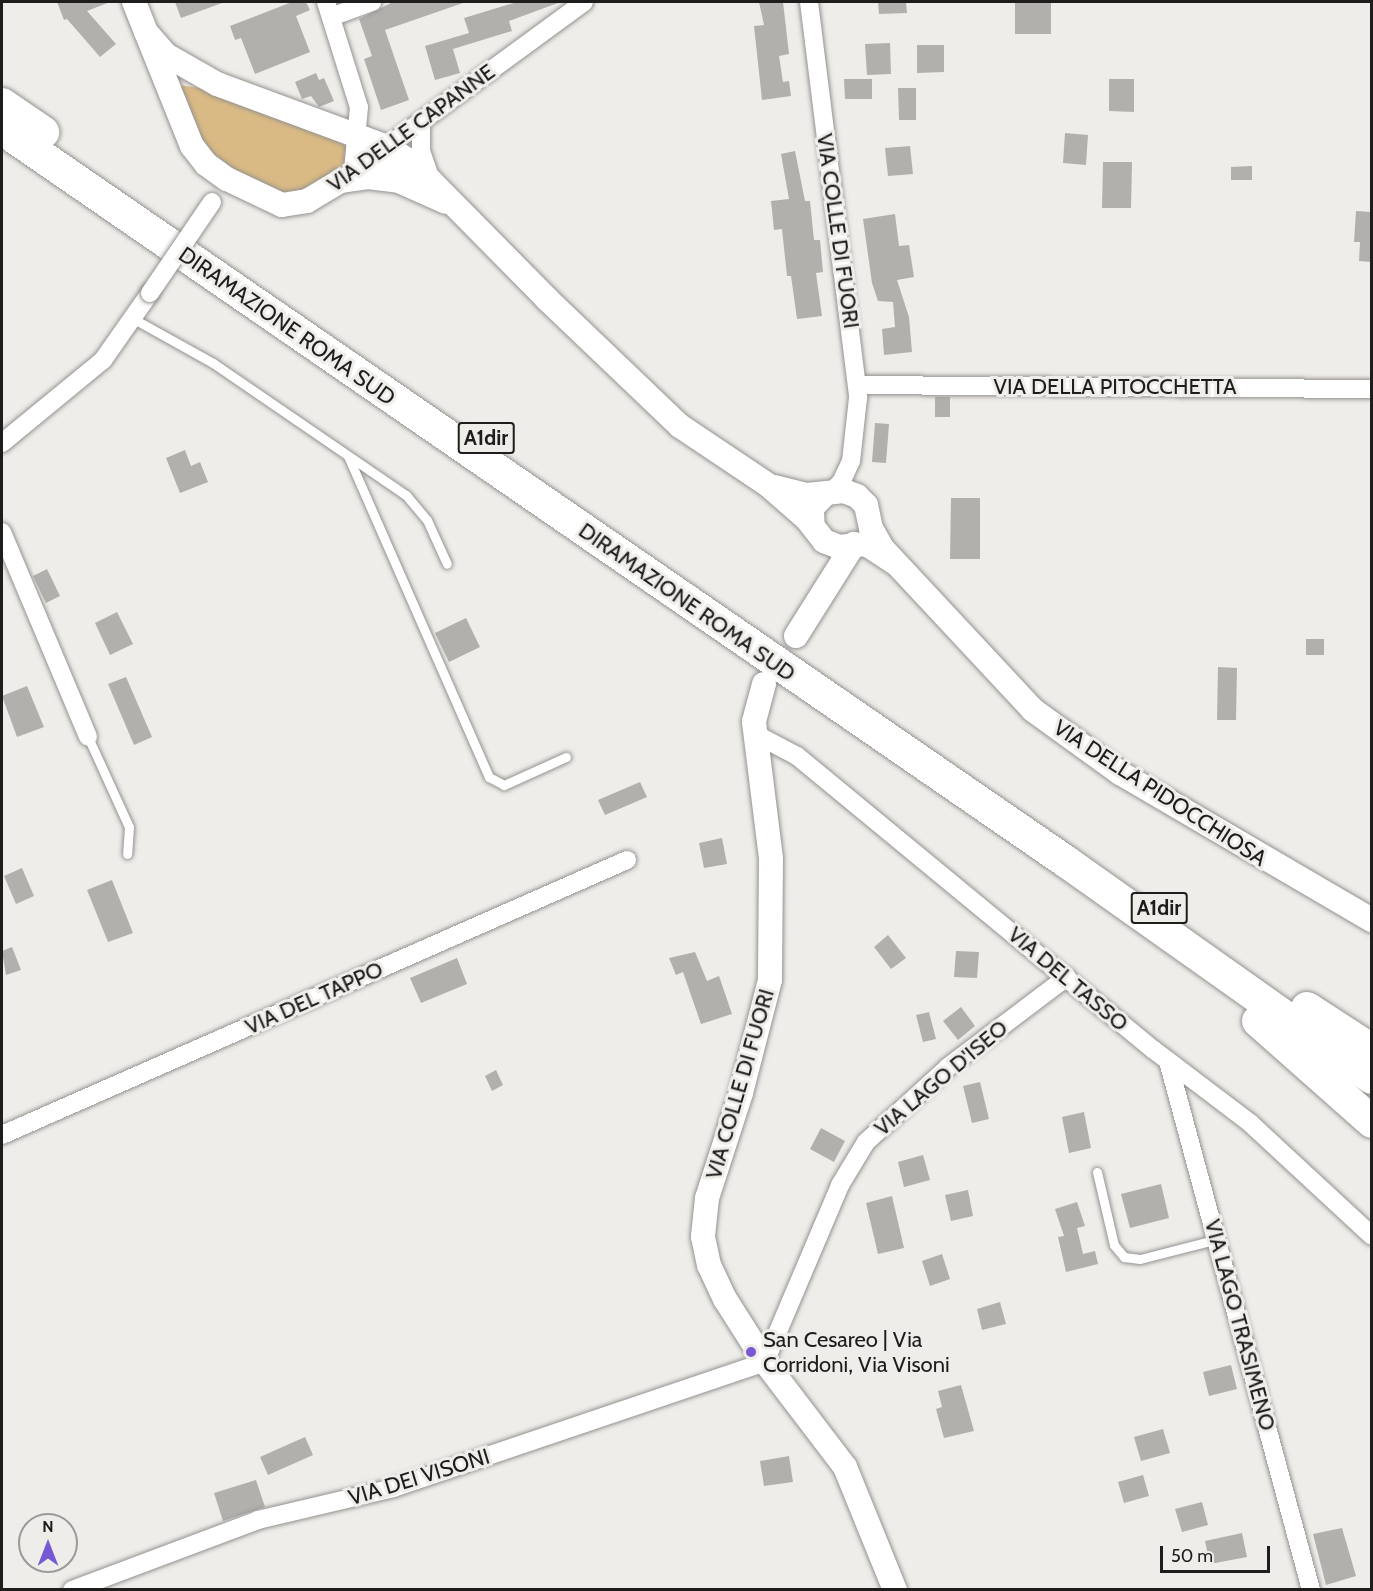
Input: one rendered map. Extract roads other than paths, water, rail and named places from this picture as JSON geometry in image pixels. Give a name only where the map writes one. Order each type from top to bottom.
[{"type":"highway","name":"DIRAMAZIONE ROMA SUD","points":[[2,104],[921,739],[1173,918],[1371,1050]]},
{"type":"highway","name":"DIRAMAZIONE ROMA SUD","points":[[2,129],[1068,863],[1168,937],[1371,1078]]},
{"type":"highway","points":[[1168,937],[1213,983],[1371,1122]]},
{"type":"street","name":"VIA DELLE CAPANNE","points":[[134,2],[196,152],[227,179],[269,202],[286,205],[307,201],[347,176],[584,2]]},
{"type":"street","points":[[372,2],[329,9],[357,100],[357,136],[347,176],[424,182]]},
{"type":"street","name":"VIA COLLE DI FUORI","points":[[809,2],[858,385],[852,461],[857,496]]},
{"type":"street","points":[[146,32],[166,54],[217,84]]},
{"type":"street","points":[[165,81],[187,78],[217,84],[357,136],[381,151],[451,204],[670,417],[768,485],[820,536],[839,547],[854,544]]},
{"type":"street","points":[[421,122],[424,182]]},
{"type":"street","points":[[2,443],[88,375],[134,319],[227,179]]},
{"type":"street","name":"VIA DELLA PITOCCHETTA","points":[[858,385],[1371,389]]},
{"type":"street","name":"VIA COLLE DI FUORI","points":[[830,493],[852,461]]},
{"type":"street","points":[[768,485],[807,495],[844,491],[857,496],[866,505],[869,523],[866,533],[854,544],[796,636]]},
{"type":"street","points":[[829,584],[832,562],[820,536],[815,509],[830,493]]},
{"type":"street","name":"VIA DELLA PIDOCCHIOSA","points":[[869,523],[877,541],[1014,693],[1057,729],[1120,773],[1371,920]]},
{"type":"street","points":[[2,532],[88,737]]},
{"type":"street","name":"VIA DELLA PIDOCCHIOSA","points":[[854,544],[873,546],[895,562]]},
{"type":"street","name":"VIA COLLE DI FUORI","points":[[764,684],[756,707],[755,734],[771,859],[770,980],[744,1082],[707,1198],[702,1232],[718,1287],[765,1362],[845,1467],[895,1590]]},
{"type":"street","name":"VIA DEL TASSO","points":[[755,734],[797,756],[1168,1061],[1274,1143],[1371,1236]]},
{"type":"street","name":"VIA DEL TAPPO","points":[[2,1135],[627,860]]},
{"type":"street","name":"VIA LAGO D'ISEO","points":[[765,1362],[840,1185],[866,1142],[941,1072],[1067,977]]},
{"type":"street","name":"VIA LAGO TRASIMENO","points":[[1168,1061],[1218,1239],[1311,1590]]},
{"type":"street","name":"VIA DEI VISONI","points":[[72,1590],[258,1520],[393,1488],[765,1362]]},
{"type":"lane","points":[[134,319],[213,363],[417,506],[447,564]]},
{"type":"lane","points":[[348,456],[489,777],[504,785],[566,757]]},
{"type":"lane","points":[[88,737],[129,827],[127,854]]},
{"type":"lane","points":[[1097,1172],[1114,1245],[1124,1257],[1140,1259],[1218,1239]]},
{"type":"place","name":"San Cesareo | Via Corridoni, Via Visoni","points":[[751,1352]]}]
